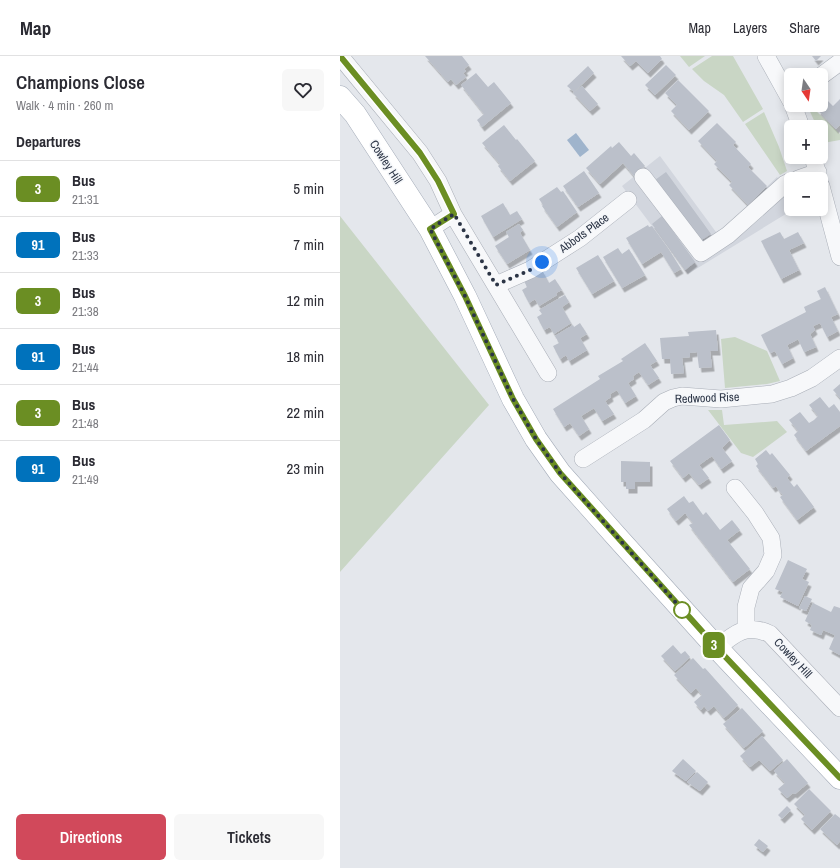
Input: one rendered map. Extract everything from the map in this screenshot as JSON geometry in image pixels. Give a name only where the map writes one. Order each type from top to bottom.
[{"type":"main road","name":"Cowley Hill","points":[[340,97],[355,114],[430,229],[465,296],[513,399],[536,439],[560,473],[717,648],[840,778]]},
{"type":"street","points":[[340,56],[420,153],[438,181],[454,214],[548,373]]},
{"type":"street","points":[[766,56],[784,88]]},
{"type":"street","points":[[828,71],[840,62]]},
{"type":"street","points":[[643,177],[701,253],[728,235],[784,185]]},
{"type":"street","name":"Abbots Place","points":[[496,285],[530,270],[580,238],[628,200]]},
{"type":"street","points":[[828,212],[840,257]]},
{"type":"street","points":[[430,229],[454,214]]},
{"type":"street","name":"Redwood Rise","points":[[582,459],[644,420],[664,402],[673,398],[682,396],[721,399],[772,394],[791,388],[812,378],[840,358]]},
{"type":"street","points":[[717,648],[730,637],[746,629],[746,607],[751,588],[766,570],[773,555],[771,538],[755,513],[735,488]]},
{"type":"street","name":"Cowley Hill","points":[[746,629],[760,629],[770,634],[840,708]]},
{"type":"shaded area","points":[[660,156],[716,232],[724,228],[777,177],[784,188],[784,215],[688,274],[622,186]]},
{"type":"green space","points":[[680,56],[705,56],[689,67]]},
{"type":"green space","points":[[712,56],[733,56],[763,109],[743,122],[724,95],[704,81],[692,69]]},
{"type":"green space","points":[[764,112],[779,147],[787,171],[780,175],[745,124]]},
{"type":"green space","points":[[810,112],[817,112],[825,120],[814,120]]},
{"type":"green space","points":[[828,122],[840,134],[840,140],[828,142]]},
{"type":"green space","points":[[340,216],[489,405],[340,572]]},
{"type":"green space","points":[[735,337],[767,351],[780,381],[767,384],[725,388],[721,339]]},
{"type":"green space","points":[[708,410],[722,410],[724,425],[777,421],[787,432],[753,457],[741,453]]},
{"type":"water","points":[[576,133],[589,150],[580,157],[567,140]]},
{"type":"building","points":[[425,56],[462,56],[469,65],[464,69],[466,71],[463,73],[466,77],[456,85],[451,79],[448,82]]},
{"type":"building","points":[[621,56],[660,56],[662,59],[648,73],[636,61],[630,66]]},
{"type":"building","points":[[812,56],[821,56],[816,61]]},
{"type":"building","points":[[666,65],[676,75],[655,95],[645,85]]},
{"type":"building","points":[[588,66],[594,73],[574,92],[567,86]]},
{"type":"building","points":[[476,73],[488,87],[494,82],[511,103],[482,127],[477,120],[484,114],[461,85]]},
{"type":"building","points":[[678,80],[709,111],[689,130],[671,111],[677,105],[665,93]]},
{"type":"building","points":[[582,86],[598,104],[590,111],[573,93]]},
{"type":"building","points":[[840,99],[840,125],[836,129],[820,112],[828,112],[828,101],[833,106]]},
{"type":"building","points":[[717,123],[736,142],[733,145],[751,164],[748,167],[767,186],[748,205],[729,185],[732,182],[714,164],[717,161],[698,141]]},
{"type":"building","points":[[504,125],[535,161],[510,181],[498,166],[500,164],[482,143]]},
{"type":"building","points":[[619,142],[631,156],[634,153],[645,166],[634,176],[623,163],[600,184],[586,168],[611,146],[612,148]]},
{"type":"building","points":[[584,171],[599,193],[578,207],[563,186]]},
{"type":"building","points":[[666,172],[711,234],[700,241],[655,180]]},
{"type":"building","points":[[557,187],[561,192],[563,191],[577,212],[557,227],[542,206],[543,205],[539,199]]},
{"type":"building","points":[[503,203],[510,215],[517,211],[522,219],[493,237],[481,216]]},
{"type":"building","points":[[662,216],[695,262],[685,270],[652,224]]},
{"type":"building","points":[[519,224],[523,230],[520,233],[530,250],[507,264],[495,246],[509,237],[506,232]]},
{"type":"building","points":[[648,225],[649,227],[652,226],[681,269],[674,273],[661,252],[642,264],[626,238]]},
{"type":"building","points":[[780,232],[784,239],[798,232],[804,243],[789,250],[799,270],[781,279],[761,241]]},
{"type":"building","points":[[618,248],[622,254],[629,249],[645,275],[622,288],[603,257]]},
{"type":"building","points":[[598,255],[614,281],[592,294],[576,268]]},
{"type":"building","points":[[542,270],[549,283],[555,279],[562,290],[556,293],[557,295],[539,306],[535,299],[529,303],[522,290],[527,287],[524,281]]},
{"type":"building","points":[[825,287],[838,314],[831,317],[838,331],[827,337],[820,323],[813,326],[815,330],[810,334],[816,347],[804,352],[798,339],[787,345],[793,358],[782,364],[775,351],[770,353],[761,335],[806,312],[804,307],[821,299],[817,291]]},
{"type":"building","points":[[565,295],[569,302],[562,307],[571,323],[554,334],[550,327],[544,330],[537,317],[542,314],[539,310]]},
{"type":"building","points":[[580,323],[587,334],[580,338],[587,350],[569,361],[566,355],[560,359],[553,346],[559,343],[555,336],[573,325],[574,327]]},
{"type":"building","points":[[716,330],[718,351],[710,351],[712,367],[699,368],[697,352],[690,353],[690,357],[682,358],[684,373],[671,374],[670,359],[662,359],[660,338],[689,336],[688,332]]},
{"type":"building","points":[[645,343],[657,361],[650,365],[659,378],[648,385],[639,372],[633,376],[634,379],[628,383],[636,396],[625,403],[617,390],[610,394],[611,397],[605,401],[614,414],[602,421],[594,408],[581,416],[589,429],[579,436],[570,423],[564,427],[553,409],[600,379],[598,376],[623,361],[621,359]]},
{"type":"building","points":[[840,384],[840,398],[833,390]]},
{"type":"building","points":[[820,397],[829,408],[834,404],[840,412],[840,426],[806,451],[794,435],[798,431],[789,420],[800,412],[809,423],[814,420],[818,416],[809,405]]},
{"type":"building","points":[[719,425],[730,440],[722,448],[732,461],[721,469],[712,456],[699,465],[709,478],[699,485],[689,473],[683,478],[670,461]]},
{"type":"building","points":[[766,450],[770,455],[772,453],[790,475],[787,478],[794,487],[797,484],[814,507],[797,520],[780,497],[783,495],[776,486],[773,488],[756,466],[758,464],[755,459]]},
{"type":"building","points":[[621,461],[650,462],[650,482],[635,482],[635,489],[626,489],[626,482],[621,482]]},
{"type":"building","points":[[684,496],[689,503],[693,501],[703,515],[706,512],[720,530],[732,520],[740,530],[727,540],[750,569],[733,582],[689,525],[693,523],[685,513],[676,521],[667,509]]},
{"type":"building","points":[[788,560],[807,569],[802,579],[809,582],[798,606],[780,597],[783,592],[775,589]]},
{"type":"building","points":[[805,596],[812,599],[806,611],[799,608]]},
{"type":"building","points":[[813,603],[831,612],[834,606],[840,608],[840,655],[829,649],[835,635],[823,630],[821,635],[810,630],[812,625],[805,621]]},
{"type":"building","points":[[673,645],[681,654],[685,651],[690,657],[675,671],[661,656]]},
{"type":"building","points":[[693,658],[703,669],[705,668],[738,705],[724,718],[714,706],[708,711],[704,706],[701,710],[694,702],[702,695],[696,688],[691,693],[674,675]]},
{"type":"building","points":[[742,708],[763,731],[744,748],[723,724]]},
{"type":"building","points":[[762,736],[783,760],[770,771],[759,760],[750,767],[740,756]]},
{"type":"building","points":[[683,759],[696,771],[686,781],[672,771]]},
{"type":"building","points":[[787,759],[808,783],[795,794],[793,793],[787,798],[778,789],[785,783],[774,771]]},
{"type":"building","points":[[697,772],[708,782],[700,791],[687,782]]},
{"type":"building","points":[[809,789],[831,811],[812,830],[801,819],[805,815],[794,804]]},
{"type":"building","points":[[787,806],[791,810],[782,819],[778,815]]},
{"type":"building","points":[[835,814],[840,818],[840,841],[837,845],[820,829]]},
{"type":"building","points":[[759,839],[768,846],[763,852],[754,845]]},
{"type":"bus line","name":"3","points":[[340,56],[420,153],[438,181],[454,214],[430,229],[465,296],[513,399],[536,439],[560,473],[616,536],[717,648],[840,778]]},
{"type":"route","points":[[542,262],[530,270],[496,285],[454,214],[430,229],[465,296],[513,399],[536,439],[560,473],[687,615],[682,610]]}]
